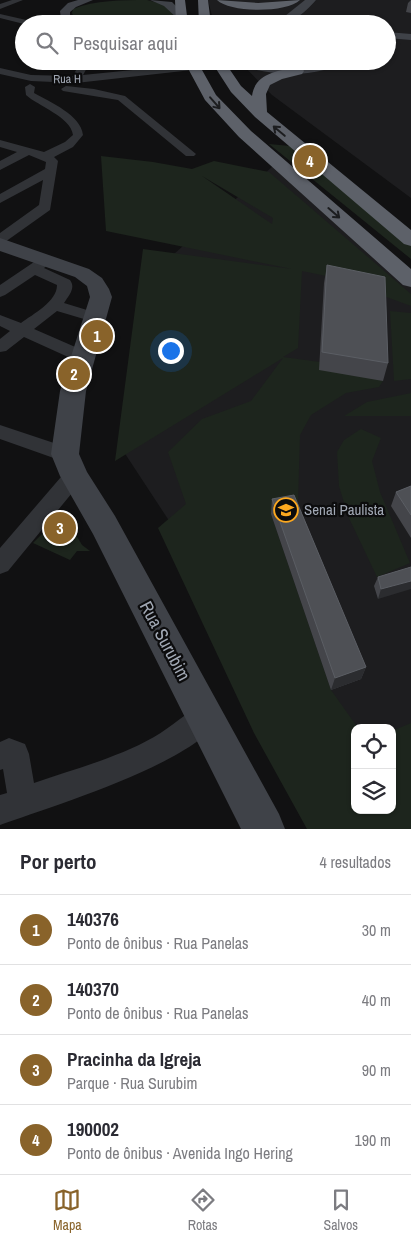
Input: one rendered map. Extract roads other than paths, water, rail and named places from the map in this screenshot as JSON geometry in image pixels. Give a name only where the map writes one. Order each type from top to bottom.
[{"type":"highway","points":[[180,0],[182,15]]},
{"type":"highway","points":[[203,0],[204,15]]},
{"type":"highway","points":[[222,0],[257,6],[282,4],[295,0]]},
{"type":"highway","points":[[194,70],[210,97],[245,134],[411,280]]},
{"type":"highway","points":[[223,70],[236,90],[260,114],[411,240]]},
{"type":"highway","points":[[260,114],[257,98],[261,86],[271,78],[297,71]]},
{"type":"main road","points":[[65,15],[65,11],[72,5],[88,0]]},
{"type":"main road","points":[[155,0],[174,8],[179,15]]},
{"type":"main road","points":[[304,15],[305,8],[311,0]]},
{"type":"main road","points":[[293,15],[311,0]]},
{"type":"main road","points":[[396,36],[411,38]]},
{"type":"main road","points":[[396,40],[411,38]]},
{"type":"main road","points":[[286,70],[304,70]]},
{"type":"main road","points":[[3,238],[40,265],[82,273],[96,282],[100,288],[101,297],[73,391],[68,420],[70,465]]},
{"type":"main road","name":"Rua Surubim","points":[[70,465],[104,525],[264,829]]},
{"type":"street","points":[[0,8],[19,0]]},
{"type":"street","points":[[0,16],[15,20]]},
{"type":"street","points":[[76,80],[81,70]]},
{"type":"street","name":"Rua H","points":[[33,81],[76,80],[148,70]]},
{"type":"street","points":[[0,71],[33,81],[121,98],[190,154]]},
{"type":"street","points":[[33,81],[28,93],[69,120],[78,130],[75,140],[45,156]]},
{"type":"street","points":[[0,143],[45,156],[52,161],[45,207],[3,238]]},
{"type":"street","points":[[0,166],[27,151]]},
{"type":"street","points":[[0,199],[51,170]]},
{"type":"street","points":[[0,292],[40,265],[65,283],[65,290],[55,305],[0,347]]},
{"type":"street","points":[[55,305],[94,318]]},
{"type":"street","points":[[0,320],[83,357]]},
{"type":"street","points":[[0,564],[70,465],[4,438]]},
{"type":"street","points":[[0,756],[9,752],[15,754],[11,806],[132,763],[165,746],[206,717]]},
{"type":"place","name":"190002","points":[[310,161]]},
{"type":"place","name":"140376","points":[[97,336]]},
{"type":"place","name":"140370","points":[[74,374]]},
{"type":"place","name":"Senai Paulista","points":[[286,510]]},
{"type":"place","name":"Pracinha da Igreja","points":[[60,528]]}]
